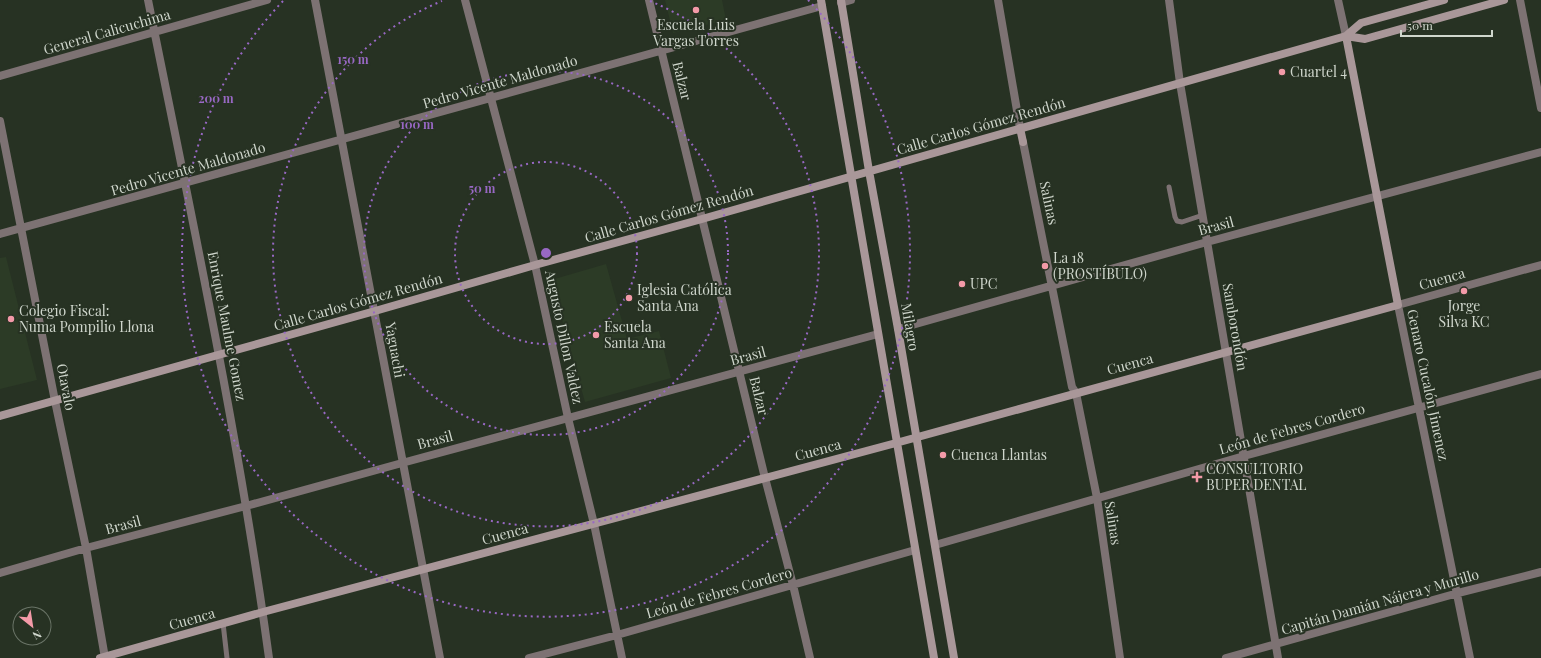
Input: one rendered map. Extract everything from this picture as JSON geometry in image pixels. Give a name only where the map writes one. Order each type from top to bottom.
[{"type":"main road","name":"Calle Carlos Gómez Rendón","points":[[1346,36],[1361,23],[1444,0]]},
{"type":"main road","name":"Calle Carlos Gómez Rendón","points":[[0,416],[1346,36],[1365,39],[1504,0]]},
{"type":"main road","name":"Milagro","points":[[841,2],[868,171],[898,328],[954,658]]},
{"type":"main road","points":[[821,3],[934,658]]},
{"type":"main road","name":"Genaro Cucalón Jimenez","points":[[1346,36],[1398,305]]},
{"type":"main road","points":[[1020,128],[1024,142]]},
{"type":"main road","name":"Cuenca","points":[[103,658],[263,612],[896,443],[1074,390],[1226,352],[1398,305]]},
{"type":"street","name":"Enrique Maulme Gomez","points":[[148,0],[220,355],[246,506],[269,658]]},
{"type":"street","name":"General Calicuchima","points":[[0,76],[267,0]]},
{"type":"street","name":"Yaguachi","points":[[315,0],[375,311],[422,570],[440,658]]},
{"type":"street","name":"Augusto Dillon Valdez","points":[[465,0],[535,265],[568,418],[594,524],[622,658]]},
{"type":"street","name":"Balzar","points":[[649,0],[810,658]]},
{"type":"street","points":[[841,2],[851,0]]},
{"type":"street","points":[[998,0],[1020,128]]},
{"type":"street","name":"Samborondón","points":[[1169,0],[1180,83],[1278,658]]},
{"type":"street","name":"Genaro Cucalón Jimenez","points":[[1338,0],[1346,36]]},
{"type":"street","points":[[1520,0],[1541,108]]},
{"type":"street","name":"Pedro Vicente Maldonado","points":[[0,234],[661,51],[821,3]]},
{"type":"street","name":"Otavalo","points":[[0,121],[55,401],[86,548],[103,658]]},
{"type":"street","name":"Salinas","points":[[1024,142],[1097,498],[1120,658]]},
{"type":"street","name":"Brasil","points":[[898,328],[1207,242],[1541,152]]},
{"type":"street","name":"Cuenca","points":[[1398,305],[1541,265]]},
{"type":"street","name":"Genaro Cucalón Jimenez","points":[[1398,305],[1458,593],[1470,658]]},
{"type":"street","name":"Brasil","points":[[0,573],[86,548],[878,334]]},
{"type":"street","name":"León de Febres Cordero","points":[[935,545],[1244,456],[1541,374]]},
{"type":"street","name":"León de Febres Cordero","points":[[529,658],[617,635],[915,550]]},
{"type":"street","name":"Capitán Damián Nájera y Murillo","points":[[1226,658],[1458,593],[1541,572]]},
{"type":"lane","points":[[1169,187],[1177,221],[1182,222],[1203,215]]},
{"type":"lane","points":[[223,624],[227,658]]},
{"type":"shaded area","name":"Escuela Luis Vargas Torres","points":[[665,0],[722,0],[726,20],[673,33]]},
{"type":"shaded area","name":"Colegio Fiscal: Numa Pompilio Llona","points":[[6,257],[37,380],[0,389],[0,258]]},
{"type":"shaded area","name":"Escuela Santa Ana","points":[[606,264],[627,339],[659,331],[671,378],[585,402],[551,280]]},
{"type":"place","name":"Escuela Luis Vargas Torres","points":[[696,10]]},
{"type":"place","name":"Cuartel 4","points":[[1282,72]]},
{"type":"place","name":"La 18 (PROSTÍBULO)","points":[[1045,266]]},
{"type":"place","name":"UPC","points":[[962,284]]},
{"type":"place","name":"Jorge Silva KC","points":[[1464,291]]},
{"type":"place","name":"Iglesia Católica Santa Ana","points":[[629,298]]},
{"type":"place","name":"Colegio Fiscal: Numa Pompilio Llona","points":[[11,319]]},
{"type":"place","name":"Escuela Santa Ana","points":[[596,335]]},
{"type":"place","name":"Cuenca Llantas","points":[[943,455]]},
{"type":"place","name":"CONSULTORIO BUPER DENTAL","points":[[1197,477]]}]
